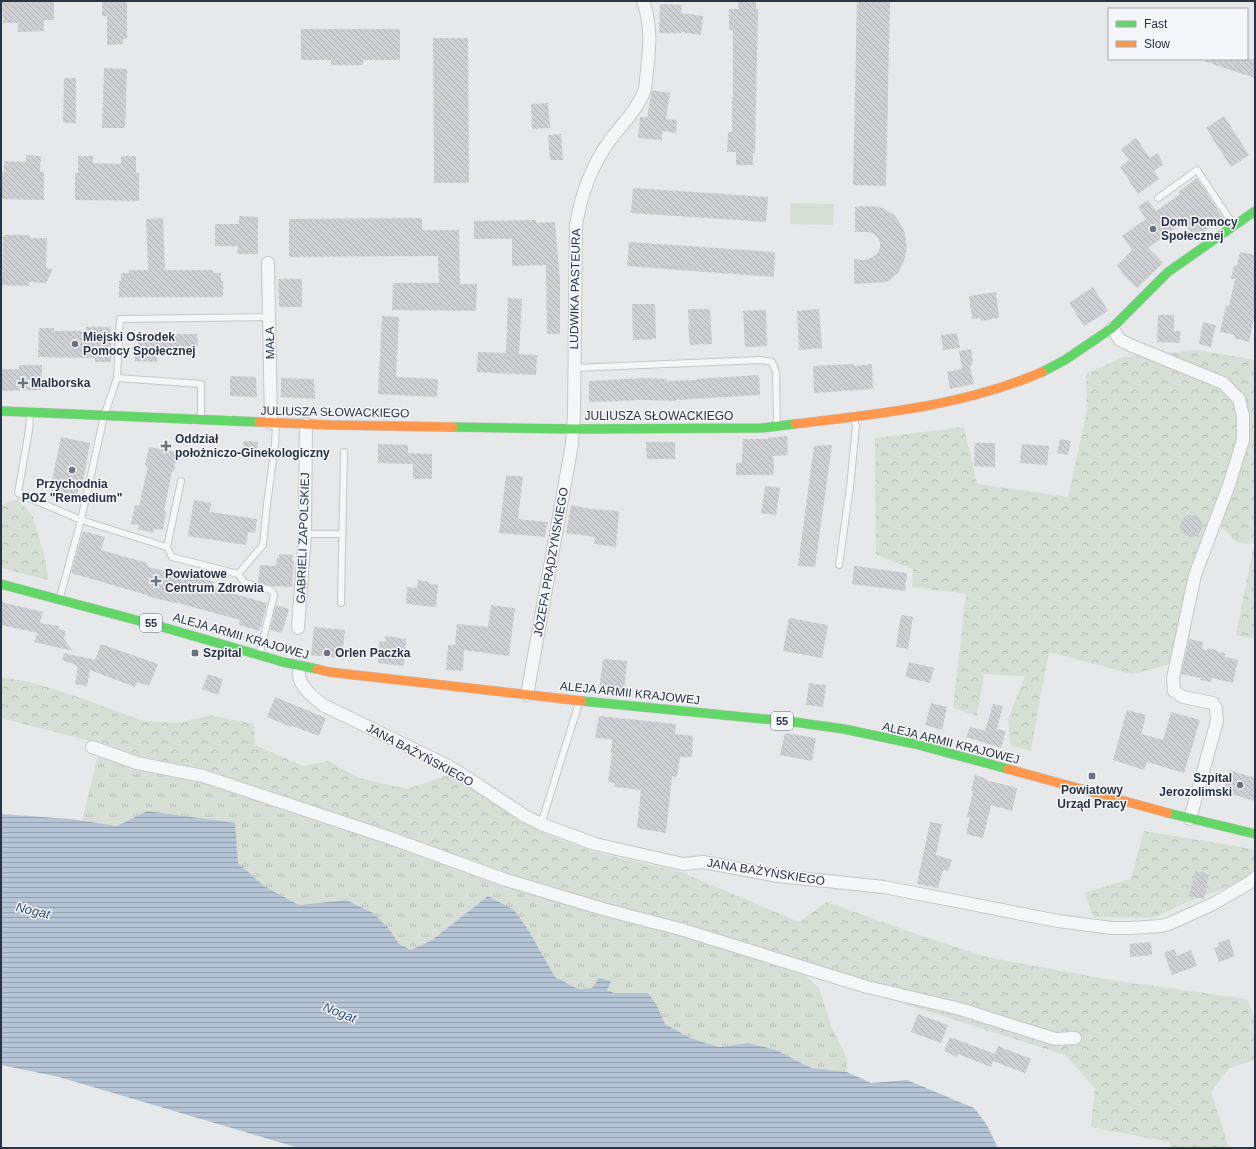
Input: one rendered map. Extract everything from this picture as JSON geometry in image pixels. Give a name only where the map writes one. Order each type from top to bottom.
[{"type":"street","name":"LUDWIKA PASTEURA","points":[[573,429],[575,243],[577,217],[586,185],[598,159],[611,139],[636,108],[645,89],[650,34],[643,1]]},
{"type":"street","name":"JULIUSZA SŁOWACKIEGO","points":[[1,411],[306,424],[573,429],[762,428],[854,417],[944,403],[1007,386],[1065,360],[1112,328],[1168,272],[1255,211]]},
{"type":"street","name":"MAŁA","points":[[268,264],[274,423]]},
{"type":"street","points":[[1112,328],[1120,340],[1130,345],[1223,383],[1239,399],[1243,416],[1243,440],[1229,485],[1195,575],[1173,678],[1174,691],[1183,697],[1213,703],[1216,708],[1216,721],[1190,819]]},
{"type":"street","name":"GABRIELI ZAPOLSKIEJ","points":[[298,628],[305,534],[306,424]]},
{"type":"street","name":"JÓZEFA PRĄDZYŃSKIEGO","points":[[527,695],[572,444],[573,429]]},
{"type":"street","name":"ALEJA ARMII KRAJOWEJ","points":[[1,584],[166,628],[299,666],[329,672],[527,695],[844,728],[914,744],[1190,819],[1255,834]]},
{"type":"street","name":"JANA BAŻYŃSKIEGO","points":[[299,666],[299,676],[302,682],[312,696],[324,705],[448,766],[525,816],[541,824],[594,844],[683,864],[704,862],[778,876],[884,887],[1058,921],[1112,928],[1151,927],[1171,923],[1213,904],[1237,891],[1255,878]]},
{"type":"street","points":[[92,747],[137,763],[204,776],[376,833],[506,880],[603,909],[680,929],[867,987],[960,1009],[1055,1039],[1075,1038]]},
{"type":"lane","points":[[1158,198],[1197,170],[1234,225]]},
{"type":"lane","points":[[60,599],[81,520],[104,416],[117,378],[120,319],[269,317]]},
{"type":"lane","points":[[574,368],[753,360],[772,362],[776,372],[778,426]]},
{"type":"lane","points":[[117,378],[201,384],[200,420]]},
{"type":"lane","points":[[30,413],[29,430],[18,493],[81,520],[166,547],[172,557],[238,574],[245,583],[271,590],[274,595],[259,655]]},
{"type":"lane","points":[[839,565],[850,487],[856,426],[854,417]]},
{"type":"lane","points":[[238,574],[263,545],[275,444],[274,423]]},
{"type":"lane","points":[[341,602],[344,452]]},
{"type":"lane","points":[[166,547],[181,481]]},
{"type":"lane","points":[[305,534],[342,534]]},
{"type":"lane","points":[[541,824],[580,700]]},
{"type":"green space","points":[[791,203],[834,204],[833,225],[790,224]]},
{"type":"green space","points":[[1197,350],[1255,360],[1255,639],[1236,635],[1254,544],[1237,542],[1211,516],[1170,664],[1132,674],[1049,652],[1031,751],[1010,745],[1008,719],[1025,676],[984,674],[977,716],[953,708],[966,594],[912,587],[913,569],[876,555],[875,438],[964,427],[977,484],[1068,497],[1087,410],[1086,374],[1124,357]]},
{"type":"green space","points":[[17,499],[32,515],[46,562],[48,580],[1,568],[1,505]]},
{"type":"green space","points":[[1,677],[30,682],[72,695],[144,721],[177,723],[210,715],[254,724],[255,745],[303,766],[328,761],[359,778],[407,789],[449,775],[539,831],[594,852],[681,872],[799,922],[827,902],[913,933],[987,957],[1110,980],[1247,999],[1255,1018],[1255,1060],[1229,1068],[1211,1092],[1229,1148],[1171,1148],[1169,1142],[1091,1127],[1095,1088],[1065,1055],[880,996],[808,961],[604,906],[138,759],[94,742],[1,718]]},
{"type":"green space","points":[[98,756],[137,767],[202,780],[767,961],[806,976],[819,988],[831,1026],[847,1058],[847,1072],[811,1068],[776,1050],[748,1043],[719,1047],[690,1038],[664,1024],[657,1006],[631,993],[614,993],[607,990],[610,981],[592,988],[578,989],[555,977],[527,928],[488,896],[432,940],[411,950],[399,944],[389,929],[346,900],[299,905],[264,886],[238,863],[147,811],[117,826],[82,821]]},
{"type":"green space","points":[[1144,831],[1255,849],[1255,869],[1241,882],[1182,904],[1154,918],[1094,917],[1084,893],[1131,879]]},
{"type":"water","name":"Nogat","points":[[147,811],[235,823],[238,863],[264,886],[299,905],[346,900],[373,913],[389,929],[399,944],[411,950],[432,940],[488,896],[514,910],[527,928],[555,977],[578,989],[592,988],[599,978],[611,981],[607,990],[614,993],[648,993],[657,1006],[665,1024],[690,1038],[719,1047],[748,1043],[776,1050],[811,1068],[847,1072],[871,1083],[907,1080],[974,1108],[987,1125],[998,1148],[299,1148],[59,1077],[1,1065],[1,814],[71,819],[117,826]]},
{"type":"building","points":[[2,1],[54,1],[54,20],[44,20],[44,31],[18,32],[18,23],[3,23]]},
{"type":"building","points":[[102,1],[127,1],[127,39],[123,39],[123,44],[107,45],[107,16],[102,16]]},
{"type":"building","points":[[738,1],[756,1],[756,9],[758,9],[755,153],[753,153],[753,165],[736,165],[736,152],[727,152],[728,132],[732,132],[733,97],[733,30],[729,30],[729,9],[739,9]]},
{"type":"building","points":[[857,1],[890,1],[886,186],[853,185]]},
{"type":"building","points":[[660,4],[682,5],[681,13],[703,16],[701,35],[681,32],[659,33]]},
{"type":"building","points":[[301,29],[400,29],[400,60],[363,60],[363,65],[331,65],[331,60],[301,60]]},
{"type":"building","points":[[433,38],[468,38],[469,183],[434,183]]},
{"type":"building","points":[[1255,59],[1255,78],[1204,61]]},
{"type":"building","points":[[104,68],[127,69],[125,128],[102,128]]},
{"type":"building","points":[[64,78],[76,78],[76,123],[63,123]]},
{"type":"building","points":[[652,90],[670,93],[666,119],[677,120],[676,133],[662,131],[662,140],[638,138],[640,117],[647,117]]},
{"type":"building","points":[[548,103],[550,128],[532,129],[531,104]]},
{"type":"building","points":[[1224,116],[1249,155],[1231,167],[1206,128]]},
{"type":"building","points":[[561,134],[563,160],[550,160],[548,135]]},
{"type":"building","points":[[1136,138],[1150,158],[1157,153],[1164,164],[1154,171],[1159,179],[1138,194],[1120,167],[1129,160],[1121,149]]},
{"type":"building","points":[[26,155],[41,156],[40,172],[44,172],[44,200],[1,199],[1,172],[4,172],[4,161],[26,162]]},
{"type":"building","points":[[78,156],[93,156],[93,163],[121,164],[121,156],[136,156],[136,173],[139,173],[139,201],[75,200],[75,173],[78,173]]},
{"type":"building","name":"Dom Pomocy Społecznej","points":[[1197,178],[1223,218],[1195,238],[1184,222],[1148,248],[1163,263],[1137,288],[1121,273],[1122,271],[1117,266],[1132,250],[1122,236],[1146,219],[1138,207],[1148,200],[1156,211],[1180,194],[1178,192]]},
{"type":"building","points":[[633,188],[768,197],[766,222],[631,213]]},
{"type":"building","points":[[870,206],[883,208],[894,215],[902,226],[907,248],[904,261],[898,273],[887,282],[854,284],[854,259],[864,260],[871,258],[877,254],[880,248],[880,242],[872,233],[855,232],[855,207]]},
{"type":"building","points":[[239,216],[258,217],[258,254],[237,254],[238,246],[215,246],[215,224],[239,224]]},
{"type":"building","points":[[163,218],[165,270],[213,270],[213,273],[221,273],[221,281],[223,281],[223,297],[119,297],[119,281],[121,281],[121,273],[129,273],[129,270],[148,270],[146,219]]},
{"type":"building","points":[[422,218],[422,230],[459,230],[460,284],[477,284],[476,311],[392,310],[393,283],[439,283],[438,256],[289,257],[289,219]]},
{"type":"building","points":[[536,220],[536,223],[555,222],[560,281],[560,334],[547,334],[546,265],[512,266],[512,239],[474,239],[474,221]]},
{"type":"building","points":[[3,235],[30,235],[30,238],[47,238],[46,268],[53,269],[46,283],[29,282],[29,286],[2,285]]},
{"type":"building","points":[[629,242],[775,252],[774,277],[627,266]]},
{"type":"building","points":[[1240,252],[1255,255],[1255,314],[1249,342],[1234,338],[1235,335],[1220,332],[1226,305],[1229,306],[1235,279],[1231,279],[1234,265],[1237,266]]},
{"type":"building","points":[[278,279],[302,279],[302,307],[279,307]]},
{"type":"building","points":[[1093,287],[1108,311],[1084,326],[1069,303]]},
{"type":"building","points":[[996,292],[999,318],[981,321],[980,318],[972,319],[969,296]]},
{"type":"building","points":[[508,298],[522,299],[519,354],[537,355],[536,375],[477,372],[478,352],[506,353]]},
{"type":"building","points":[[632,304],[655,304],[656,339],[633,340]]},
{"type":"building","points":[[688,309],[710,309],[712,344],[690,345]]},
{"type":"building","points":[[819,309],[822,348],[799,350],[797,311]]},
{"type":"building","points":[[766,310],[767,346],[745,347],[743,311]]},
{"type":"building","points":[[1158,315],[1174,315],[1174,331],[1180,331],[1180,343],[1157,342]]},
{"type":"building","points":[[382,316],[399,317],[396,377],[438,379],[437,397],[378,394]]},
{"type":"building","points":[[1203,322],[1216,325],[1211,347],[1199,344]]},
{"type":"building","name":"Miejski Ośrodek Pomocy Społecznej","points":[[86,327],[111,327],[111,362],[95,362],[95,358],[38,357],[39,328],[54,328],[54,331],[86,331]]},
{"type":"building","points":[[957,333],[960,348],[943,350],[941,335]]},
{"type":"building","points":[[145,334],[197,334],[198,346],[157,348],[157,362],[135,361],[135,349],[138,349],[138,336],[145,336]]},
{"type":"building","points":[[971,349],[973,363],[970,367],[974,384],[950,389],[947,372],[962,369],[959,351]]},
{"type":"building","points":[[854,364],[854,366],[872,364],[873,389],[814,393],[813,366]]},
{"type":"building","points":[[19,365],[42,365],[41,390],[1,391],[1,369],[19,369]]},
{"type":"building","points":[[759,375],[760,395],[676,401],[645,400],[589,402],[589,381],[645,378],[667,379],[667,381],[697,380]]},
{"type":"building","points":[[230,376],[256,377],[257,397],[230,396]]},
{"type":"building","points":[[281,378],[314,379],[315,399],[281,397]]},
{"type":"building","points":[[787,436],[788,455],[773,456],[773,475],[736,475],[736,463],[742,463],[743,439],[768,439]]},
{"type":"building","name":"Przychodnia POZ \"Remedium\"","points":[[61,437],[90,443],[82,487],[79,486],[77,495],[50,490]]},
{"type":"building","points":[[1060,439],[1071,441],[1068,455],[1057,453]]},
{"type":"building","points":[[244,441],[258,442],[257,459],[243,458]]},
{"type":"building","points":[[646,442],[675,442],[675,459],[647,459]]},
{"type":"building","points":[[975,443],[995,443],[995,467],[974,466]]},
{"type":"building","points":[[378,444],[408,445],[408,453],[432,454],[432,479],[413,479],[413,464],[378,463]]},
{"type":"building","points":[[1022,444],[1049,446],[1047,465],[1020,463]]},
{"type":"building","points":[[832,445],[815,567],[798,566],[814,446]]},
{"type":"building","points":[[149,447],[177,452],[174,472],[172,471],[164,511],[166,511],[163,530],[154,529],[153,533],[138,529],[139,525],[131,524],[135,505],[139,506],[148,466],[145,465]]},
{"type":"building","points":[[506,476],[523,476],[518,519],[548,522],[545,537],[499,533]]},
{"type":"building","points":[[765,486],[780,488],[776,515],[761,513]]},
{"type":"building","points":[[194,500],[211,503],[210,512],[257,519],[255,533],[248,532],[246,545],[188,536]]},
{"type":"building","points":[[571,505],[591,509],[619,511],[616,547],[594,544],[595,537],[566,533]]},
{"type":"building","points":[[1191,515],[1199,518],[1202,526],[1199,534],[1191,537],[1183,534],[1180,526],[1183,518]]},
{"type":"building","name":"Powiatowe Centrum Zdrowia","points":[[83,531],[105,537],[101,550],[147,563],[146,566],[191,579],[192,576],[214,582],[213,588],[267,603],[259,631],[239,625],[240,620],[147,596],[71,573]]},
{"type":"building","points":[[279,554],[293,555],[292,587],[272,586],[258,582],[260,565],[276,566]]},
{"type":"building","points":[[854,566],[907,573],[905,591],[852,584]]},
{"type":"building","points":[[418,580],[430,582],[429,584],[438,585],[436,607],[406,604],[407,587],[417,588]]},
{"type":"building","points":[[1,602],[43,612],[40,623],[59,626],[58,629],[66,631],[64,639],[73,651],[34,642],[38,633],[1,625]]},
{"type":"building","points":[[276,605],[289,609],[282,633],[270,630]]},
{"type":"building","points":[[491,605],[515,608],[509,656],[464,650],[463,671],[446,670],[448,645],[455,645],[457,624],[488,627]]},
{"type":"building","points":[[901,615],[913,617],[908,649],[896,647]]},
{"type":"building","points":[[789,618],[828,625],[822,658],[783,651]]},
{"type":"building","points":[[314,627],[345,630],[342,658],[311,655]]},
{"type":"building","points":[[385,636],[406,639],[404,666],[378,663],[379,641],[386,642]]},
{"type":"building","points":[[1189,639],[1203,642],[1202,649],[1207,650],[1208,648],[1217,650],[1217,652],[1225,653],[1225,657],[1238,660],[1233,683],[1212,678],[1211,682],[1200,680],[1201,678],[1181,674]]},
{"type":"building","points":[[101,644],[158,664],[149,686],[137,682],[135,687],[90,670],[87,686],[75,684],[78,666],[62,660],[64,653],[95,660]]},
{"type":"building","points":[[603,659],[627,661],[624,693],[599,691]]},
{"type":"building","points":[[909,662],[934,668],[930,683],[905,677]]},
{"type":"building","points":[[208,674],[223,679],[218,695],[202,689]]},
{"type":"building","points":[[809,683],[826,685],[823,707],[806,705]]},
{"type":"building","points":[[275,697],[326,718],[319,736],[267,717]]},
{"type":"building","points":[[931,703],[947,707],[942,730],[925,725]]},
{"type":"building","points":[[993,704],[1003,706],[997,729],[1006,731],[1001,748],[966,737],[970,727],[985,731]]},
{"type":"building","points":[[1127,710],[1146,715],[1141,734],[1163,740],[1171,712],[1200,720],[1184,773],[1147,762],[1144,770],[1113,760]]},
{"type":"building","points":[[599,716],[676,724],[675,734],[693,736],[692,757],[680,757],[677,777],[672,776],[666,833],[637,828],[641,790],[614,787],[615,783],[608,782],[612,753],[612,739],[595,738]]},
{"type":"building","points":[[785,733],[816,738],[812,761],[780,755]]},
{"type":"building","name":"Szpital Jerozolimski","points":[[1229,770],[1255,778],[1255,801],[1223,792]]},
{"type":"building","points":[[975,775],[987,779],[986,780],[1017,788],[1012,811],[991,805],[983,838],[966,834],[970,817],[967,817]]},
{"type":"building","points":[[930,822],[942,824],[936,855],[952,860],[948,871],[943,870],[938,888],[917,884]]},
{"type":"building","points":[[1195,871],[1209,874],[1204,899],[1189,896]]},
{"type":"building","points":[[1229,939],[1235,956],[1219,962],[1214,948],[1219,946],[1218,943]]},
{"type":"building","points":[[1151,942],[1152,955],[1130,957],[1130,944]]},
{"type":"building","points":[[1174,949],[1177,956],[1191,950],[1197,966],[1172,975],[1164,953]]},
{"type":"building","points":[[918,1014],[948,1025],[941,1043],[911,1032]]},
{"type":"building","points":[[950,1037],[995,1054],[998,1046],[1031,1059],[1025,1073],[993,1061],[991,1067],[958,1054],[957,1057],[944,1051]]},
{"type":"traffic: fast","points":[[1042,372],[1065,360],[1112,328],[1168,272],[1255,211]]},
{"type":"traffic: fast","points":[[1,411],[259,422]]},
{"type":"traffic: fast","points":[[453,427],[573,429],[762,428],[795,424]]},
{"type":"traffic: fast","points":[[1,584],[166,628],[283,662],[317,669]]},
{"type":"traffic: fast","points":[[582,701],[794,722],[844,729],[915,744],[1008,769]]},
{"type":"traffic: fast","points":[[1168,813],[1255,834]]},
{"type":"traffic: slow","points":[[795,424],[889,412],[951,401],[1012,384],[1042,372]]},
{"type":"traffic: slow","points":[[259,422],[453,427]]},
{"type":"traffic: slow","points":[[317,669],[329,672],[582,701]]},
{"type":"traffic: slow","points":[[1008,769],[1168,813]]},
{"type":"place","name":"Dom Pomocy Społecznej","points":[[1153,229]]},
{"type":"place","name":"Miejski Ośrodek Pomocy Społecznej","points":[[75,344]]},
{"type":"place","name":"Malborska","points":[[23,383]]},
{"type":"place","name":"Oddział położniczo-Ginekologiczny","points":[[166,446]]},
{"type":"place","name":"Przychodnia POZ \"Remedium\"","points":[[72,470]]},
{"type":"place","name":"Powiatowe Centrum Zdrowia","points":[[156,581]]},
{"type":"place","name":"Szpital","points":[[195,653]]},
{"type":"place","name":"Orlen Paczka","points":[[327,653]]},
{"type":"place","name":"Powiatowy Urząd Pracy","points":[[1092,776]]},
{"type":"place","name":"Szpital Jerozolimski","points":[[1240,785]]}]
